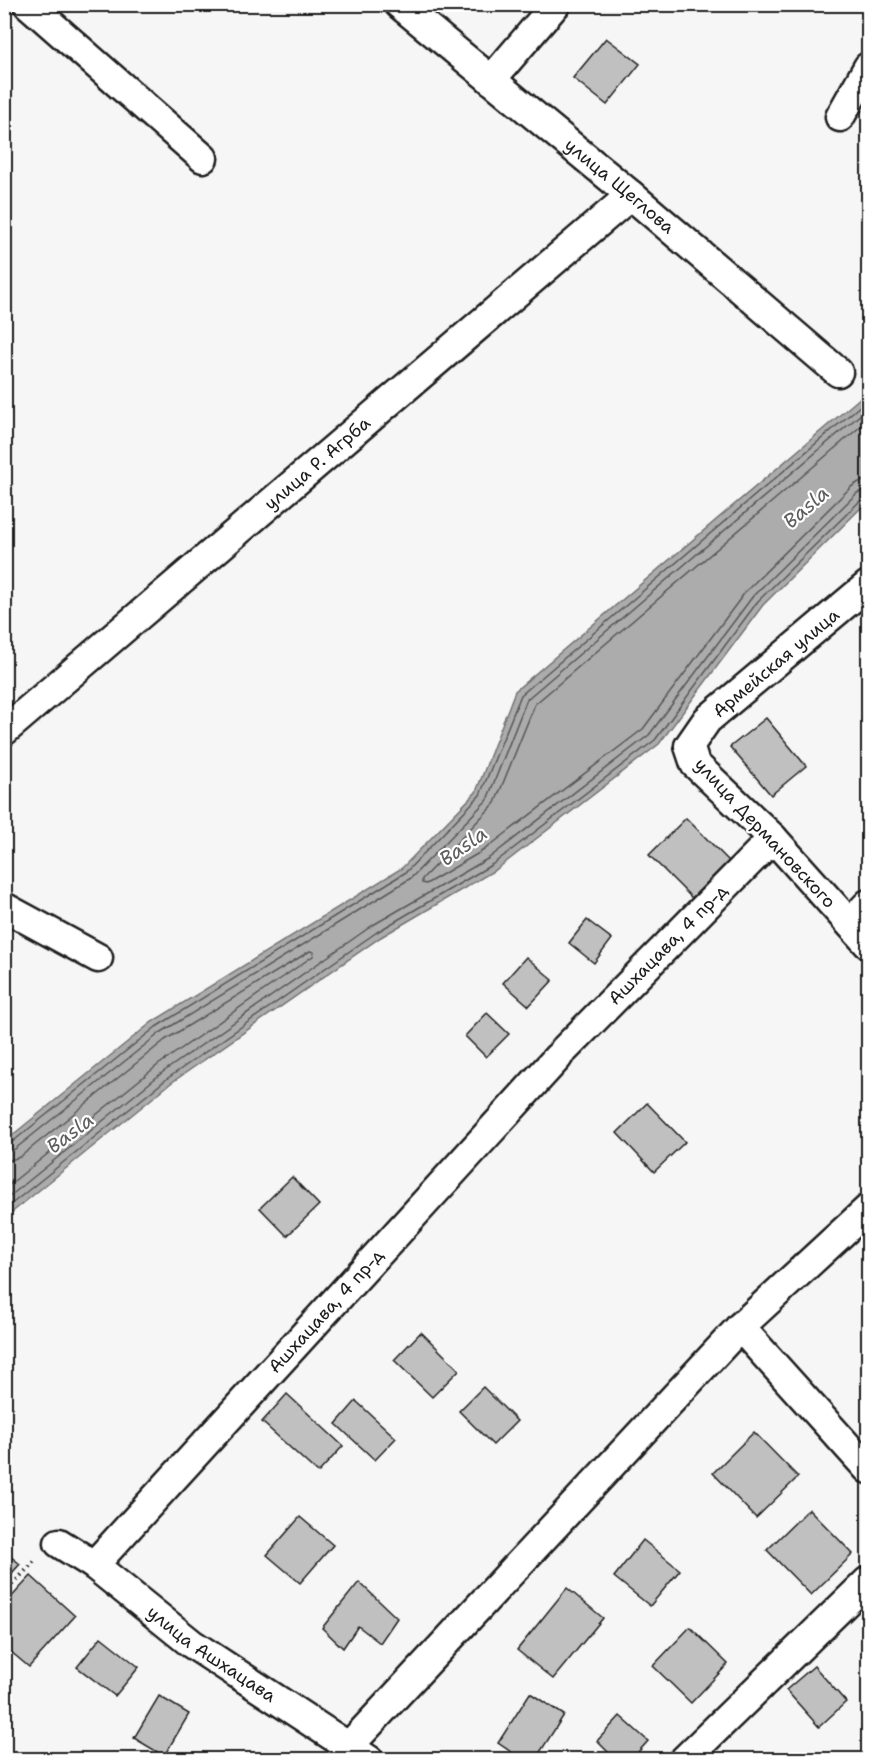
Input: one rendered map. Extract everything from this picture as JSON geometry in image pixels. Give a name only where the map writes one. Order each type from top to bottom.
[{"type":"street","points":[[28,4],[203,158]]},
{"type":"street","name":"улица Щеглова","points":[[399,4],[631,195],[838,372]]},
{"type":"street","points":[[491,80],[556,4]]},
{"type":"street","points":[[840,117],[868,67]]},
{"type":"street","name":"улица Р. Агрба","points":[[4,731],[631,195]]},
{"type":"street","name":"Армейская улица","points":[[689,746],[707,720],[868,585]]},
{"type":"street","name":"улица Дермановского","points":[[689,746],[695,764],[773,838],[859,914],[868,944]]},
{"type":"street","name":"Ашхацава, 4 пр-д","points":[[94,1565],[561,1054],[773,838]]},
{"type":"street","points":[[4,907],[98,958]]},
{"type":"street","points":[[359,1753],[740,1327],[868,1209]]},
{"type":"street","points":[[740,1327],[868,1469]]},
{"type":"street","name":"улица Ашхацава","points":[[59,1543],[94,1565],[192,1644],[359,1753]]},
{"type":"street","points":[[684,1760],[868,1581]]},
{"type":"path","points":[[4,1593],[30,1565],[59,1543]]},
{"type":"water","name":"Basla","points":[[868,391],[868,501],[763,605],[659,744],[497,869],[381,937],[171,1083],[5,1218],[5,1141],[152,1022],[402,868],[476,792],[515,691]]},
{"type":"building","points":[[606,38],[640,64],[607,105],[573,78]]},
{"type":"building","points":[[766,718],[806,766],[771,795],[730,747]]},
{"type":"building","points":[[686,818],[729,861],[692,898],[649,855]]},
{"type":"building","points":[[587,920],[612,939],[594,963],[569,943]]},
{"type":"building","points":[[526,957],[553,980],[529,1006],[503,983]]},
{"type":"building","points":[[487,1013],[509,1034],[486,1057],[465,1036]]},
{"type":"building","points":[[647,1103],[685,1142],[654,1172],[617,1133]]},
{"type":"building","points":[[292,1177],[319,1205],[287,1236],[260,1208]]},
{"type":"building","points":[[421,1332],[459,1370],[432,1397],[394,1360]]},
{"type":"building","points":[[483,1387],[517,1421],[493,1445],[459,1411]]},
{"type":"building","points":[[287,1394],[343,1446],[318,1473],[262,1422]]},
{"type":"building","points":[[356,1401],[396,1438],[375,1460],[336,1424]]},
{"type":"building","points":[[754,1432],[798,1477],[756,1518],[713,1473]]},
{"type":"building","points":[[809,1509],[853,1554],[811,1595],[767,1550]]},
{"type":"building","points":[[300,1517],[333,1545],[300,1583],[267,1555]]},
{"type":"building","points":[[643,1540],[680,1570],[650,1606],[614,1577]]},
{"type":"building","points":[[4,1551],[20,1564],[4,1582]]},
{"type":"building","points":[[31,1576],[75,1616],[29,1667],[4,1646],[4,1605]]},
{"type":"building","points":[[359,1582],[397,1618],[380,1643],[358,1626],[343,1648],[322,1628]]},
{"type":"building","points":[[567,1588],[603,1618],[553,1679],[517,1650]]},
{"type":"building","points":[[690,1627],[728,1664],[691,1703],[653,1666]]},
{"type":"building","points":[[101,1637],[139,1667],[115,1696],[77,1667]]},
{"type":"building","points":[[814,1666],[846,1702],[819,1727],[786,1690]]},
{"type":"building","points":[[530,1693],[564,1715],[535,1760],[523,1760],[498,1743]]},
{"type":"building","points":[[159,1696],[189,1714],[164,1756],[134,1738]]},
{"type":"building","points":[[620,1716],[648,1741],[631,1760],[616,1760],[597,1741]]}]
